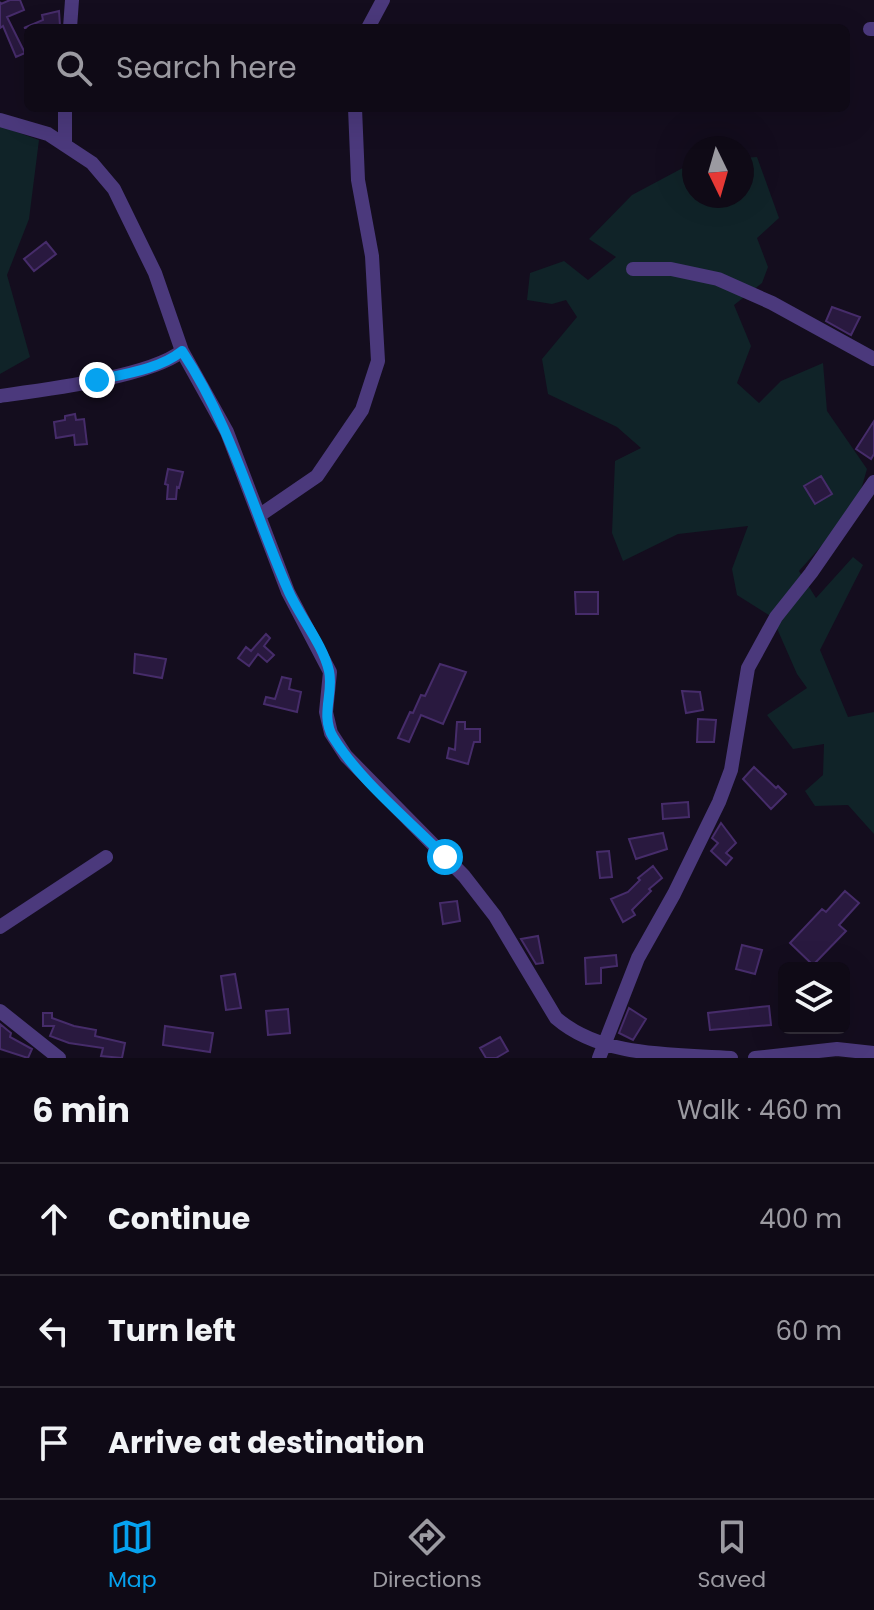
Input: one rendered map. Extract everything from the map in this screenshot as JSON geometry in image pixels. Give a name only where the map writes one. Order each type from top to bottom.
[{"type":"street","points":[[70,24],[72,0]]},
{"type":"street","points":[[370,24],[383,0]]},
{"type":"street","points":[[65,112],[65,145]]},
{"type":"street","points":[[260,515],[317,476],[362,410],[378,361],[372,256],[358,180],[355,112]]},
{"type":"street","points":[[0,120],[48,134],[92,163],[114,189],[155,273],[182,351],[227,432],[288,592],[330,672],[326,712],[331,733],[346,756],[464,876],[495,916],[556,1018],[565,1026],[602,1051],[629,1050],[731,1058]]},
{"type":"street","points":[[633,269],[671,269],[718,279],[798,317],[874,359]]},
{"type":"street","points":[[0,396],[116,376],[173,359],[182,351]]},
{"type":"street","points":[[602,1051],[638,958],[674,894],[719,802],[731,770],[748,668],[776,617],[811,573],[874,482]]},
{"type":"street","points":[[0,927],[106,857]]},
{"type":"street","points":[[0,1011],[59,1058]]},
{"type":"street","points":[[755,1058],[837,1049],[874,1053]]},
{"type":"green space","points":[[0,114],[3,127],[39,140],[29,219],[7,275],[30,357],[0,374]]},
{"type":"green space","points":[[754,157],[757,157],[779,218],[757,238],[768,267],[762,283],[734,305],[751,346],[737,383],[759,403],[781,381],[823,363],[827,411],[867,469],[856,507],[799,571],[816,598],[853,557],[863,565],[820,650],[848,717],[874,712],[874,834],[848,805],[815,806],[805,791],[823,775],[824,744],[793,749],[767,715],[807,688],[797,674],[772,617],[737,595],[732,569],[748,526],[678,534],[623,561],[612,533],[615,461],[641,448],[617,427],[548,394],[542,359],[577,317],[566,300],[552,304],[527,300],[530,273],[564,261],[588,280],[616,257],[589,239],[632,195],[682,168],[682,208],[754,208]]},
{"type":"building","points":[[20,0],[24,10],[7,17],[24,51],[16,57],[3,26],[0,28],[1,4]]},
{"type":"building","points":[[59,11],[60,24],[34,24],[43,20],[42,15]]},
{"type":"building","points":[[46,242],[56,254],[34,271],[24,259]]},
{"type":"building","points":[[832,307],[860,317],[851,335],[826,321]]},
{"type":"building","points":[[75,414],[76,420],[84,419],[87,444],[75,445],[74,435],[56,438],[54,422]]},
{"type":"building","points":[[874,421],[874,454],[871,459],[856,449]]},
{"type":"building","points":[[168,469],[183,472],[176,499],[167,499],[168,485],[165,484]]},
{"type":"building","points":[[821,476],[832,494],[815,504],[804,486]]},
{"type":"building","points":[[575,592],[598,592],[598,614],[576,614]]},
{"type":"building","points":[[266,634],[270,638],[264,646],[274,655],[267,662],[258,654],[249,666],[238,658],[246,647],[251,651]]},
{"type":"building","points":[[135,654],[166,659],[162,678],[134,673]]},
{"type":"building","points":[[440,664],[466,672],[443,724],[421,715],[409,742],[398,738],[410,712],[413,713],[421,695],[425,696]]},
{"type":"building","points":[[282,677],[291,679],[289,689],[301,692],[297,712],[264,704],[266,697],[275,699]]},
{"type":"building","points":[[682,691],[700,692],[703,710],[686,713]]},
{"type":"building","points":[[698,719],[716,720],[714,742],[697,742]]},
{"type":"building","points":[[457,722],[465,722],[465,729],[480,729],[480,742],[474,742],[468,764],[447,758],[449,748],[455,750]]},
{"type":"building","points":[[754,767],[786,794],[771,809],[743,779]]},
{"type":"building","points":[[688,802],[689,817],[663,819],[662,804]]},
{"type":"building","points":[[721,823],[736,843],[726,853],[732,858],[726,865],[711,851],[718,843],[712,838]]},
{"type":"building","points":[[663,833],[667,849],[636,859],[629,839]]},
{"type":"building","points":[[609,851],[612,877],[600,878],[597,852]]},
{"type":"building","points":[[653,866],[662,878],[632,910],[635,915],[623,922],[611,899],[628,892],[640,880],[638,878]]},
{"type":"building","points":[[845,891],[859,903],[839,925],[846,931],[816,962],[810,962],[790,943],[822,909],[826,912]]},
{"type":"building","points":[[457,901],[460,921],[443,924],[440,903]]},
{"type":"building","points":[[538,936],[543,963],[536,964],[521,939]]},
{"type":"building","points":[[742,945],[762,950],[755,974],[736,969]]},
{"type":"building","points":[[616,955],[617,966],[601,968],[601,983],[586,984],[585,958]]},
{"type":"building","points":[[235,974],[241,1008],[226,1010],[221,976]]},
{"type":"building","points":[[769,1006],[771,1025],[710,1030],[708,1013]]},
{"type":"building","points":[[629,1008],[646,1019],[633,1040],[619,1033]]},
{"type":"building","points":[[288,1009],[290,1033],[268,1035],[266,1011]]},
{"type":"building","points":[[43,1013],[52,1013],[52,1018],[74,1026],[96,1030],[95,1036],[125,1043],[122,1058],[101,1056],[103,1048],[69,1043],[50,1036],[54,1026],[43,1026]]},
{"type":"building","points":[[0,1024],[11,1033],[10,1037],[32,1049],[28,1058],[0,1049]]},
{"type":"building","points":[[165,1026],[213,1033],[210,1052],[163,1045]]},
{"type":"building","points":[[500,1037],[508,1051],[496,1058],[486,1058],[480,1048]]},
{"type":"route","points":[[97,380],[173,359],[182,351],[227,432],[288,592],[330,672],[326,712],[331,733],[346,756],[445,857]]}]
